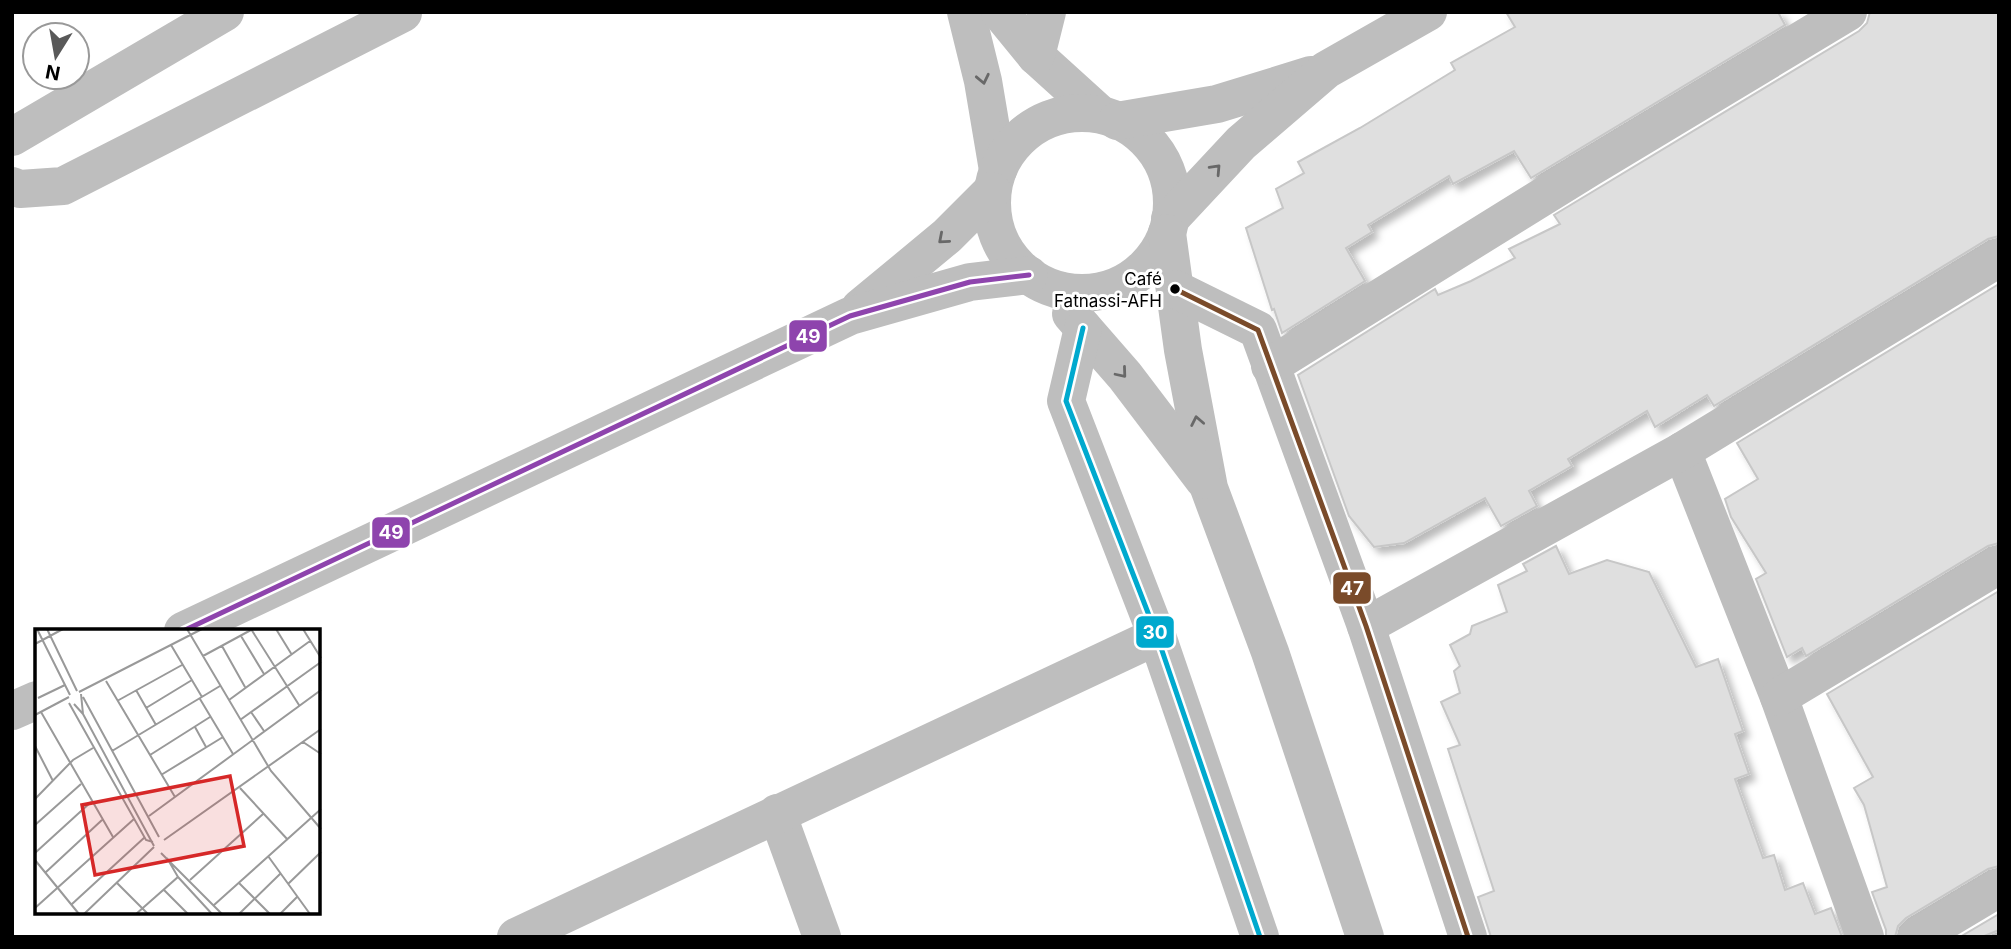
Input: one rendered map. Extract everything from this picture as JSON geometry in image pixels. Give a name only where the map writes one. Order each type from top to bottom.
[{"type":"street","points":[[12,137],[225,12]]},
{"type":"street","points":[[850,316],[947,236],[995,180],[1000,162],[1017,139],[1040,122],[1070,113],[1109,118],[1129,126],[1153,146],[1168,173],[1173,203],[1168,226],[1152,260],[1129,281],[1102,291],[1073,293],[1037,280],[1020,269],[1002,247],[993,219],[995,180],[984,80],[966,12]]},
{"type":"street","points":[[1000,12],[1036,56],[1109,118],[1217,104],[1326,70]]},
{"type":"street","points":[[1036,56],[1047,12]]},
{"type":"street","points":[[1365,937],[1270,652],[1209,488],[1184,350],[1168,226],[1241,143],[1326,70],[1428,12]]},
{"type":"street","points":[[1270,366],[1589,168],[1849,12]]},
{"type":"street","points":[[12,186],[20,189],[62,186],[403,13]]},
{"type":"street","points":[[1366,626],[1682,451],[1999,258]]},
{"type":"street","points":[[187,629],[850,316],[970,282],[1037,280],[1125,376],[1209,488]]},
{"type":"street","points":[[1175,289],[1258,330],[1366,626],[1468,937]]},
{"type":"street","points":[[1083,328],[1066,401],[1157,636],[1260,937]]},
{"type":"street","points":[[1682,451],[1779,697],[1866,937]]},
{"type":"street","points":[[1779,697],[1999,565]]},
{"type":"street","points":[[516,937],[1157,636]]},
{"type":"street","points":[[12,711],[35,700]]},
{"type":"street","points":[[777,813],[822,937]]},
{"type":"street","points":[[1917,937],[1999,888]]},
{"type":"building","points":[[1506,12],[1778,12],[1785,25],[1531,178],[1514,151],[1453,184],[1449,176],[1368,225],[1372,232],[1346,248],[1365,281],[1282,333],[1246,228],[1283,208],[1276,189],[1304,173],[1298,162],[1455,70],[1451,63],[1515,27]]},
{"type":"building","points":[[1870,12],[1999,12],[1999,236],[1988,239],[1714,406],[1707,395],[1655,427],[1647,411],[1568,459],[1572,466],[1529,491],[1537,506],[1501,526],[1485,498],[1404,543],[1374,547],[1349,516],[1298,375],[1435,289],[1438,295],[1515,258],[1509,249],[1560,224],[1554,215],[1859,31],[1867,23]]},
{"type":"building","points":[[1999,284],[1999,543],[1988,546],[1806,656],[1802,648],[1787,657],[1756,579],[1766,573],[1731,517],[1725,499],[1758,479],[1737,443]]},
{"type":"building","points":[[1556,546],[1569,574],[1607,560],[1649,572],[1696,667],[1718,659],[1743,731],[1735,734],[1749,774],[1735,779],[1763,858],[1774,855],[1785,890],[1803,883],[1815,914],[1831,908],[1842,937],[1491,937],[1478,897],[1494,891],[1448,749],[1460,745],[1441,702],[1460,693],[1454,671],[1460,666],[1450,645],[1470,634],[1472,626],[1507,612],[1498,585],[1527,571],[1523,564]]},
{"type":"building","points":[[1999,591],[1999,866],[1988,869],[1906,918],[1898,926],[1895,937],[1886,937],[1872,892],[1887,887],[1864,805],[1854,788],[1873,777],[1827,694]]},
{"type":"building","points":[[1999,914],[1999,930],[1982,937],[1960,937]]},
{"type":"transit line","name":"49","points":[[187,629],[850,316],[970,282],[1029,275]]},
{"type":"transit line","name":"47","points":[[1175,289],[1258,330],[1366,626],[1468,937]]},
{"type":"transit line","name":"30","points":[[1083,328],[1066,401],[1157,636],[1260,937]]},
{"type":"place","name":"Café Fatnassi-AFH","points":[[1175,289]]}]
